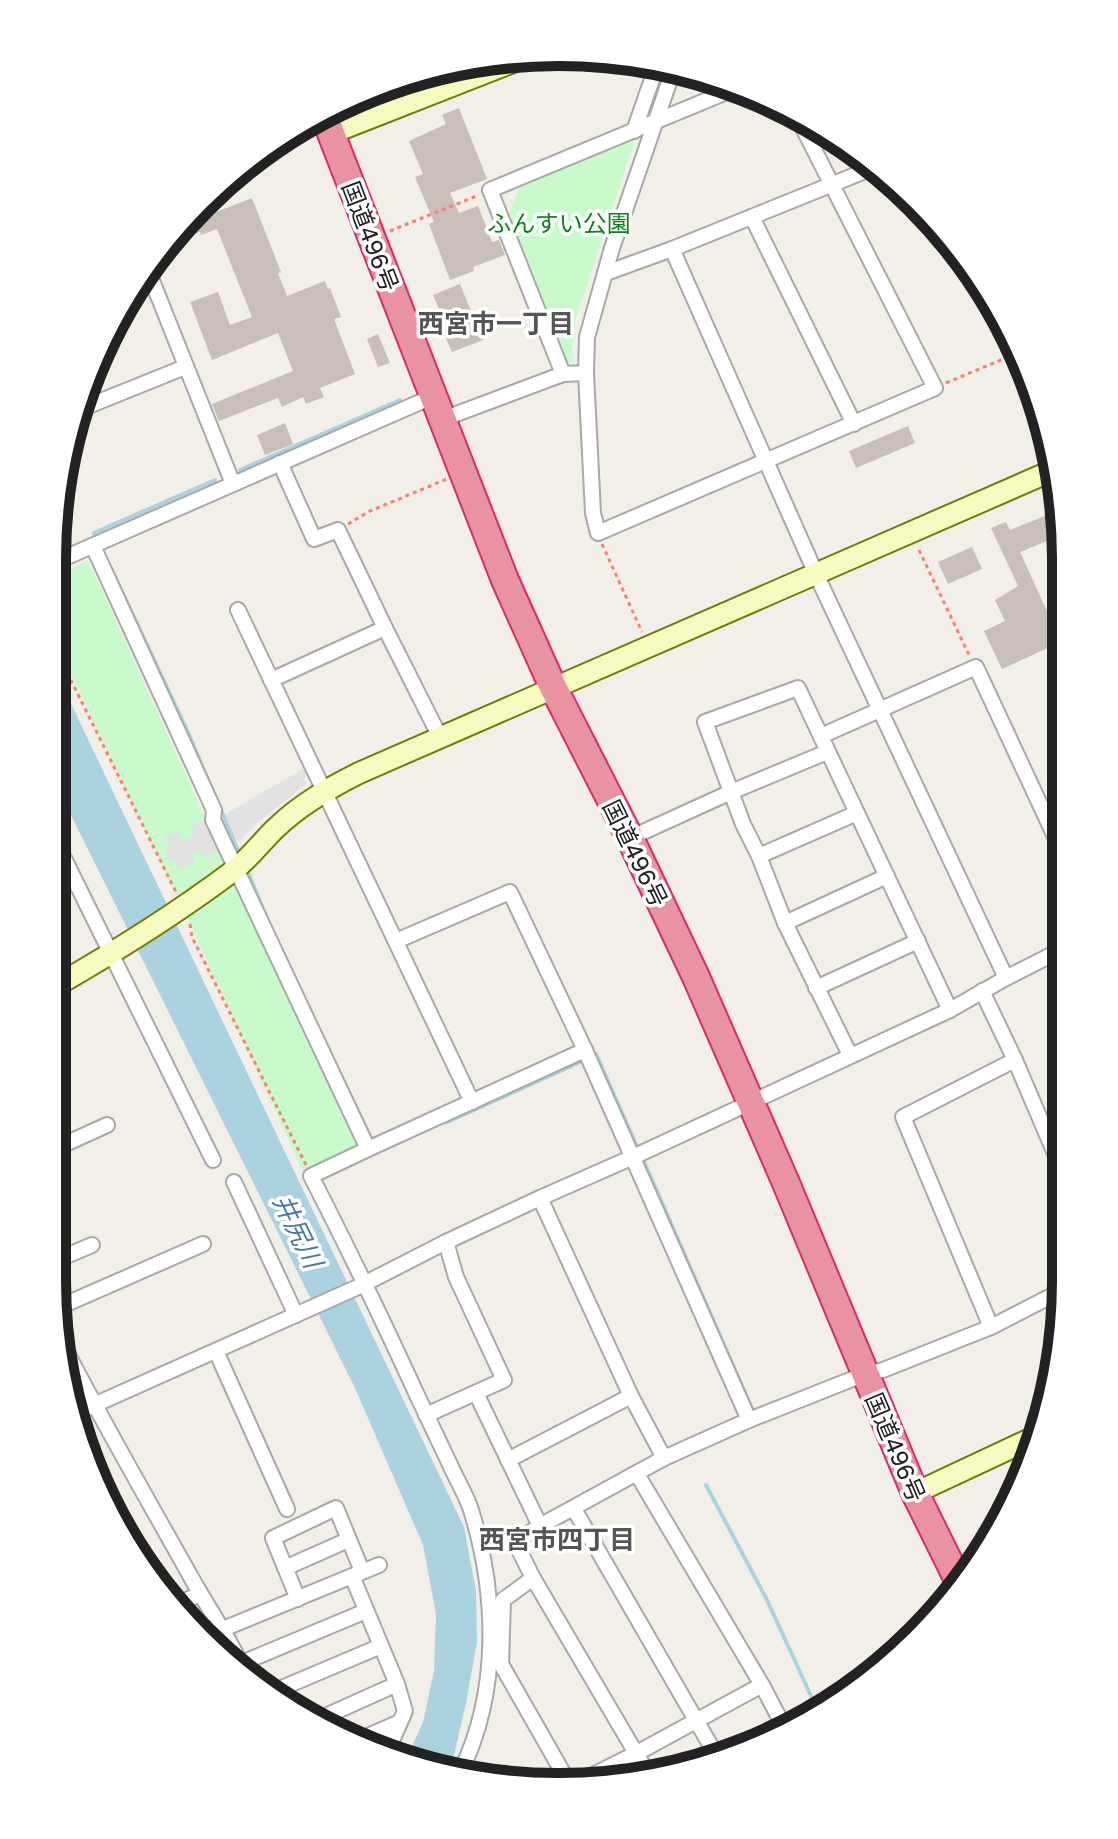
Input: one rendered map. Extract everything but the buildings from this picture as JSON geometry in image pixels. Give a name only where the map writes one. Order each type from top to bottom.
[{"type":"highway","name":"国道496号","points":[[328,125],[505,580],[553,687],[696,977],[915,1493],[955,1573]]},
{"type":"street","points":[[328,125],[485,72]]},
{"type":"street","points":[[634,131],[654,75]]},
{"type":"street","points":[[670,79],[612,248],[587,337],[593,513],[598,533],[935,388],[805,131]]},
{"type":"street","points":[[563,374],[490,190],[722,94]]},
{"type":"street","points":[[606,273],[863,172]]},
{"type":"street","points":[[752,217],[854,424]]},
{"type":"street","points":[[672,249],[816,574],[1006,978]]},
{"type":"street","points":[[152,281],[233,484]]},
{"type":"street","points":[[148,287],[153,285]]},
{"type":"street","points":[[91,405],[185,367]]},
{"type":"street","points":[[66,557],[280,463],[438,408],[563,374],[586,373]]},
{"type":"street","points":[[280,463],[314,539],[338,530],[440,737]]},
{"type":"street","points":[[66,980],[118,950],[237,868],[277,827],[325,790],[553,687],[1045,474]]},
{"type":"street","points":[[93,546],[214,810],[213,820],[368,1149]]},
{"type":"street","points":[[238,610],[472,1102]]},
{"type":"street","points":[[271,680],[385,628]]},
{"type":"street","points":[[821,736],[976,667],[1052,830]]},
{"type":"street","points":[[850,1055],[785,923],[743,824],[705,722],[798,688],[950,1010]]},
{"type":"street","points":[[630,838],[827,752]]},
{"type":"street","points":[[759,856],[857,813]]},
{"type":"street","points":[[66,859],[118,950],[213,1160]]},
{"type":"street","points":[[785,923],[887,876]]},
{"type":"street","points":[[396,941],[510,892],[585,1050],[749,1420]]},
{"type":"street","points":[[816,988],[918,941]]},
{"type":"street","points":[[84,1410],[362,1284],[540,1198],[950,1010],[1052,955]]},
{"type":"street","points":[[982,991],[1052,1146]]},
{"type":"street","points":[[464,1764],[486,1695],[491,1619],[487,1575],[471,1507],[311,1176],[585,1050]]},
{"type":"street","points":[[991,1327],[903,1117],[1015,1060]]},
{"type":"street","points":[[66,1144],[107,1125]]},
{"type":"street","points":[[234,1182],[299,1313]]},
{"type":"street","points":[[540,1198],[631,1396],[664,1458]]},
{"type":"street","points":[[426,1415],[504,1380],[456,1277],[446,1242]]},
{"type":"street","points":[[67,1304],[203,1244]]},
{"type":"street","points":[[66,1256],[92,1245]]},
{"type":"street","points":[[643,1766],[533,1578],[518,1548],[520,1539],[664,1458],[749,1420],[991,1327],[1052,1296]]},
{"type":"street","points":[[216,1351],[287,1509]]},
{"type":"street","points":[[73,1365],[200,1594],[236,1653]]},
{"type":"street","points":[[476,1393],[540,1526]]},
{"type":"street","points":[[508,1460],[631,1396]]},
{"type":"street","points":[[915,1493],[1025,1442]]},
{"type":"street","points":[[637,1474],[780,1720]]},
{"type":"street","points":[[298,1599],[273,1538],[336,1508],[348,1540],[366,1611],[405,1711],[391,1743]]},
{"type":"street","points":[[574,1509],[712,1748]]},
{"type":"street","points":[[285,1568],[348,1540]]},
{"type":"street","points":[[223,1629],[379,1565]]},
{"type":"street","points":[[533,1578],[503,1600],[501,1664],[566,1773]]},
{"type":"street","points":[[185,1601],[200,1594]]},
{"type":"street","points":[[252,1666],[366,1611]]},
{"type":"street","points":[[282,1688],[381,1646]]},
{"type":"street","points":[[328,1715],[397,1684]]},
{"type":"street","points":[[601,1771],[762,1685]]},
{"type":"street","points":[[370,1735],[400,1722]]},
{"type":"path","points":[[372,239],[490,190]]},
{"type":"path","points":[[935,388],[1008,357]]},
{"type":"path","points":[[338,530],[370,511],[464,472]]},
{"type":"path","points":[[598,533],[648,646]]},
{"type":"path","points":[[919,550],[976,667]]},
{"type":"path","points":[[66,670],[183,906],[192,937],[311,1176]]},
{"type":"green space","name":"ふんすい公園","points":[[635,139],[575,321],[574,362],[562,362],[524,267],[508,216],[519,188]]},
{"type":"green space","points":[[84,563],[91,566],[240,895],[358,1140],[355,1148],[303,1172],[182,907],[66,664],[66,571]]},
{"type":"shaded area","points":[[305,768],[306,784],[258,822],[240,841],[231,841],[222,816]]},
{"type":"shaded area","points":[[205,819],[220,850],[202,858],[199,850],[191,852],[195,862],[180,869],[175,860],[170,862],[165,850],[169,847],[164,837],[178,831],[183,841],[195,835],[191,825]]},
{"type":"water","name":"井尻川","points":[[66,693],[464,1527],[476,1591],[477,1642],[451,1761],[410,1750],[423,1722],[434,1671],[436,1614],[423,1545],[355,1388],[66,805]]},
{"type":"waterway","points":[[240,470],[400,400]]},
{"type":"waterway","points":[[97,539],[94,533],[215,480]]},
{"type":"waterway","points":[[111,568],[212,789]]},
{"type":"waterway","points":[[219,805],[240,856]]},
{"type":"waterway","points":[[246,867],[270,926]]},
{"type":"waterway","points":[[593,1056],[596,1054],[638,1149]]},
{"type":"waterway","points":[[445,1123],[585,1060]]},
{"type":"waterway","points":[[339,1071],[373,1142]]},
{"type":"waterway","points":[[642,1157],[753,1411]]},
{"type":"waterway","points":[[706,1485],[767,1600],[814,1702]]},
{"type":"district","name":"西宮市一丁目","points":[[496,323]]},
{"type":"district","name":"西宮市四丁目","points":[[557,1539]]}]
